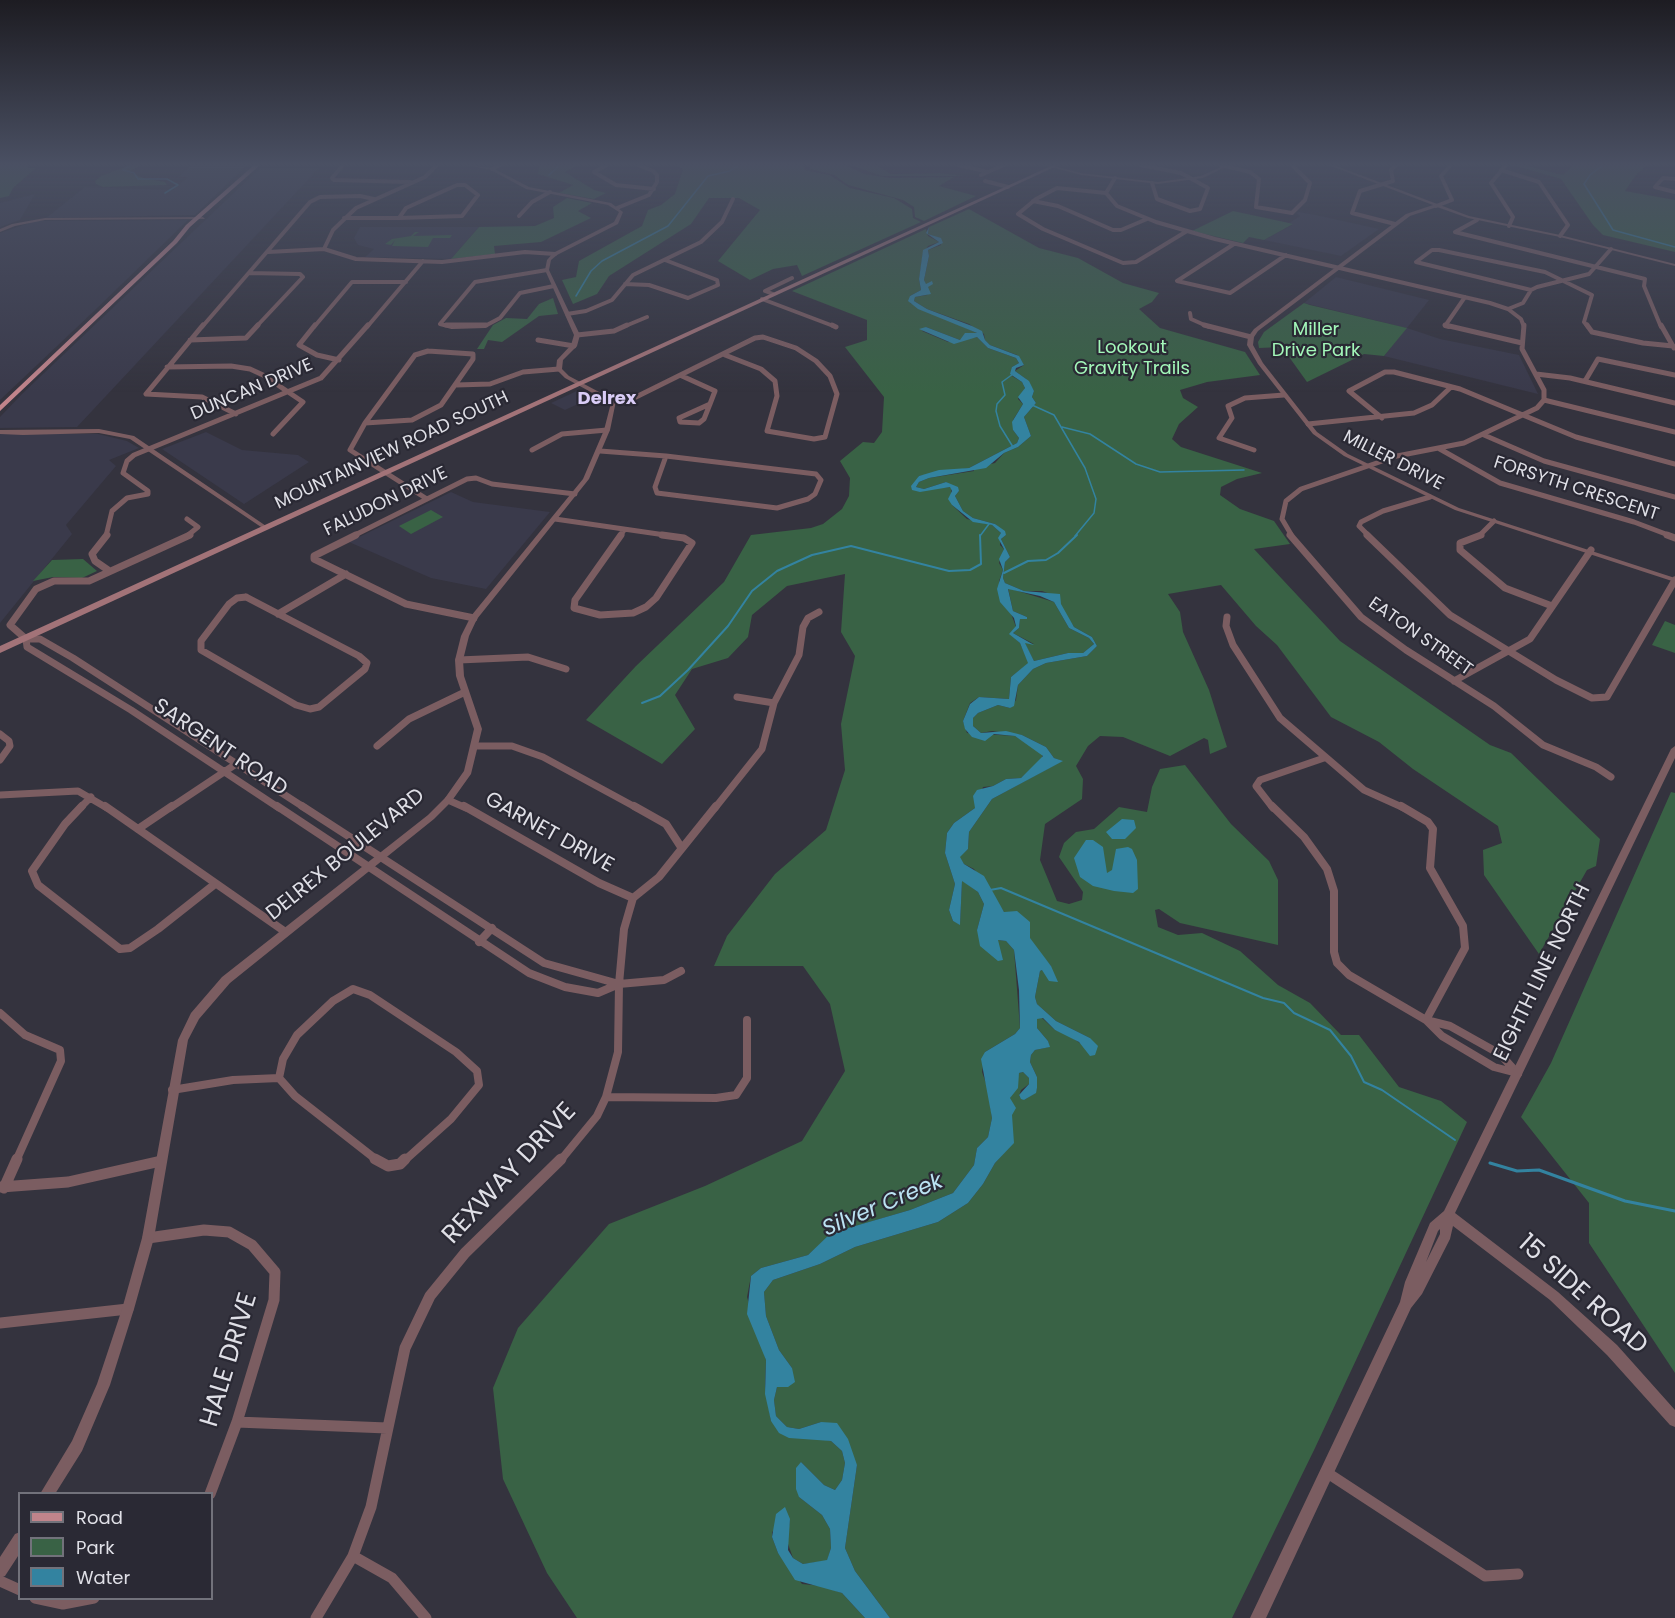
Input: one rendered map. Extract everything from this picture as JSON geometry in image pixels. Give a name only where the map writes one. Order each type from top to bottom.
[{"type":"main road","points":[[0,409],[175,241]]},
{"type":"main road","name":"MOUNTAINVIEW ROAD SOUTH","points":[[0,651],[890,241]]},
{"type":"street","points":[[236,414],[202,397],[146,394],[190,340],[278,241]]},
{"type":"street","points":[[324,249],[326,241]]},
{"type":"street","points":[[559,369],[560,360],[574,346],[577,335],[547,270],[549,260],[555,254],[582,241]]},
{"type":"street","points":[[567,314],[586,310],[612,300],[633,275],[699,241]]},
{"type":"street","points":[[1070,241],[1122,263],[1136,262],[1171,241]]},
{"type":"street","points":[[1224,241],[1508,309],[1523,323],[1522,343],[1544,390],[1544,400],[1675,432]]},
{"type":"street","points":[[1190,313],[1191,319],[1197,323],[1224,332],[1251,337],[1323,281],[1337,266],[1372,241]]},
{"type":"street","points":[[1491,241],[1647,280],[1644,286],[1674,347]]},
{"type":"street","points":[[1578,241],[1675,265]]},
{"type":"street","points":[[1234,243],[1177,281],[1230,293],[1286,255]]},
{"type":"street","points":[[268,252],[324,249],[356,259],[423,261],[454,261],[525,252],[555,254]]},
{"type":"street","points":[[1611,249],[1587,276],[1565,280],[1531,290],[1421,266],[1416,262],[1432,250],[1439,250],[1539,271],[1565,280],[1587,291],[1593,297],[1584,322],[1592,332],[1674,347]]},
{"type":"street","points":[[625,284],[649,285],[688,298],[718,285],[717,280],[665,260]]},
{"type":"street","name":"DUNCAN DRIVE","points":[[141,486],[122,470],[134,455],[321,378],[423,261]]},
{"type":"street","points":[[547,270],[475,282],[440,324],[452,327],[485,326],[500,318],[520,293],[554,286]]},
{"type":"street","points":[[190,340],[246,338],[303,278],[300,274],[249,273]]},
{"type":"street","points":[[773,294],[765,291],[792,278]]},
{"type":"street","points":[[339,360],[317,355],[299,345],[352,282],[406,282]]},
{"type":"street","points":[[1508,309],[1523,303],[1531,290]]},
{"type":"street","points":[[1465,297],[1445,326],[1522,343]]},
{"type":"street","points":[[762,299],[836,327]]},
{"type":"street","points":[[577,335],[614,331],[646,317]]},
{"type":"street","points":[[456,385],[490,384],[523,372],[559,369],[567,377],[614,402],[636,397],[725,355],[755,338],[763,337],[796,348],[816,361],[830,376],[837,394],[825,437],[814,438],[766,431],[777,396],[775,381],[761,369],[725,355]]},
{"type":"street","name":"MILLER DRIVE","points":[[1251,337],[1253,351],[1284,395],[1329,445],[1430,497],[1494,521],[1591,550],[1675,580]]},
{"type":"street","points":[[538,340],[574,346]]},
{"type":"street","points":[[364,423],[412,420],[441,405],[474,354],[419,352],[364,423],[350,450],[427,498]]},
{"type":"street","points":[[1585,381],[1598,359],[1675,375]]},
{"type":"street","points":[[167,367],[250,369],[291,392],[303,402],[273,434]]},
{"type":"street","points":[[1382,418],[1349,394],[1350,390],[1388,372],[1451,387],[1576,437],[1675,464]]},
{"type":"street","points":[[1536,374],[1585,381],[1675,403]]},
{"type":"street","points":[[682,376],[710,386],[715,391],[710,404],[704,419],[699,423],[680,422],[679,418],[710,404]]},
{"type":"street","points":[[1308,424],[1382,418],[1423,409],[1432,405],[1451,387]]},
{"type":"street","points":[[1254,450],[1219,438],[1232,418],[1228,406],[1245,398],[1284,395]]},
{"type":"street","name":"EATON STREET","points":[[1544,400],[1537,408],[1523,416],[1464,443],[1397,456],[1330,477],[1294,493],[1283,506],[1284,527],[1361,617],[1406,650],[1494,706],[1543,745],[1596,767],[1611,777]]},
{"type":"street","name":"DELREX BOULEVARD","points":[[48,1492],[76,1446],[103,1385],[128,1309],[148,1238],[172,1090],[183,1040],[195,1016],[226,980],[448,801],[468,772],[476,746],[478,729],[460,676],[459,660],[465,636],[474,618],[586,479],[600,451],[614,402]]},
{"type":"street","points":[[532,450],[562,434],[607,430]]},
{"type":"street","points":[[0,432],[122,433],[151,448],[266,528]]},
{"type":"street","name":"FORSYTH CRESCENT","points":[[1484,435],[1544,461],[1675,496]]},
{"type":"street","name":"FORSYTH CRESCENT","points":[[1438,448],[1495,481],[1634,522],[1675,538]]},
{"type":"street","points":[[600,451],[666,456],[816,474],[821,480],[815,494],[808,500],[777,508],[657,493],[655,487],[666,456]]},
{"type":"street","name":"FALUDON DRIVE","points":[[474,618],[406,604],[314,559],[314,556],[466,479],[476,478],[492,484],[575,494]]},
{"type":"street","points":[[108,570],[95,561],[92,554],[108,533],[112,511],[127,498],[130,490],[141,486],[148,491],[148,495],[127,498]]},
{"type":"street","points":[[1430,497],[1383,512],[1361,522],[1359,526],[1405,574],[1450,615],[1585,695],[1605,698],[1675,580]]},
{"type":"street","points":[[26,639],[10,625],[36,589],[54,581],[89,581],[108,570],[195,532],[198,526],[187,519]]},
{"type":"street","points":[[555,519],[684,538],[692,543],[656,598],[646,607],[617,616],[592,614],[574,608],[575,600],[624,530]]},
{"type":"street","points":[[1494,521],[1480,536],[1460,543],[1460,550],[1505,588],[1552,606]]},
{"type":"street","points":[[1454,681],[1530,639],[1591,550]]},
{"type":"street","points":[[278,614],[346,574]]},
{"type":"street","points":[[246,597],[278,614],[359,656],[367,663],[365,669],[319,707],[310,709],[296,705],[201,650],[201,641],[237,598],[246,597]]},
{"type":"street","points":[[633,898],[658,877],[762,749],[774,704],[799,655],[803,627],[808,618],[819,612]]},
{"type":"street","points":[[1227,617],[1226,626],[1233,645],[1271,707],[1324,758],[1370,794],[1415,813],[1428,822],[1433,829],[1430,868],[1440,888],[1458,913],[1463,926],[1466,948],[1426,1020]]},
{"type":"street","name":"SARGENT ROAD","points":[[619,984],[544,963],[73,658],[40,639],[26,639],[27,647],[131,710],[529,973],[565,987],[598,993],[619,984],[664,980],[681,971]]},
{"type":"street","points":[[459,660],[507,656],[528,657],[566,669]]},
{"type":"street","points":[[60,665],[73,658]]},
{"type":"street","points":[[377,746],[409,719],[465,692]]},
{"type":"street","points":[[737,698],[774,704]]},
{"type":"street","name":"SARGENT ROAD","points":[[131,710],[142,702]]},
{"type":"street","points":[[0,734],[9,741],[10,746],[0,760]]},
{"type":"street","points":[[476,746],[512,746],[543,756],[666,824],[681,847]]},
{"type":"street","name":"EIGHTH LINE NORTH","points":[[1258,1618],[1406,1302],[1418,1290],[1446,1235],[1448,1215],[1675,749]]},
{"type":"street","points":[[1324,758],[1260,780],[1256,786],[1278,814],[1304,837],[1327,869],[1334,891],[1334,952],[1337,963],[1349,975],[1426,1020],[1442,1036],[1494,1067],[1518,1074]]},
{"type":"street","points":[[138,829],[236,764]]},
{"type":"street","points":[[0,795],[62,790],[78,791],[91,797],[284,931]]},
{"type":"street","points":[[91,797],[65,824],[32,871],[38,885],[120,949],[130,948],[158,929],[215,884]]},
{"type":"street","name":"GARNET DRIVE","points":[[448,801],[633,898]]},
{"type":"street","name":"SARGENT ROAD","points":[[288,815],[301,805]]},
{"type":"street","name":"REXWAY DRIVE","points":[[316,1618],[353,1556],[371,1508],[405,1348],[430,1296],[465,1253],[571,1150],[597,1116],[606,1097],[618,1052],[619,984],[624,929],[633,898]]},
{"type":"street","points":[[479,942],[492,928]]},
{"type":"street","points":[[352,989],[370,995],[456,1052],[477,1071],[478,1085],[451,1119],[400,1164],[388,1166],[374,1159],[295,1096],[279,1078],[283,1059],[297,1035],[333,1001],[352,989]]},
{"type":"street","points":[[0,1013],[25,1035],[60,1050],[61,1060],[2,1188],[68,1182],[161,1161]]},
{"type":"street","points":[[606,1097],[716,1098],[736,1095],[747,1078],[747,1020]]},
{"type":"street","points":[[172,1090],[234,1080],[279,1078]]},
{"type":"street","name":"15 SIDE ROAD","points":[[1448,1215],[1554,1296],[1612,1350],[1675,1420]]},
{"type":"street","name":"HALE DRIVE","points":[[148,1238],[204,1230],[229,1232],[252,1245],[275,1272],[274,1300],[237,1422],[211,1492]]},
{"type":"street","points":[[0,1323],[128,1309]]},
{"type":"street","points":[[237,1422],[387,1428]]},
{"type":"street","points":[[1325,1471],[1485,1576],[1518,1574]]},
{"type":"street","points":[[0,1571],[18,1542]]},
{"type":"street","points":[[353,1556],[392,1578],[426,1618]]},
{"type":"street","points":[[0,1581],[18,1589]]},
{"type":"street","points":[[41,1600],[63,1604],[88,1600]]},
{"type":"shaded area","points":[[0,241],[167,241],[93,312],[0,400]]},
{"type":"shaded area","points":[[184,241],[251,241],[77,427],[0,428],[0,417]]},
{"type":"shaded area","points":[[355,241],[467,241],[451,259],[365,257],[374,249],[358,245]]},
{"type":"shaded area","points":[[1266,241],[1363,241],[1341,256]]},
{"type":"shaded area","points":[[1336,277],[1429,300],[1407,328],[1440,339],[1519,355],[1538,394],[1384,356],[1406,328],[1304,303]]},
{"type":"shaded area","points":[[579,390],[593,397],[565,410],[551,403]]},
{"type":"shaded area","points":[[206,432],[242,450],[298,455],[309,462],[244,504],[162,449]]},
{"type":"shaded area","points":[[0,434],[98,434],[127,441],[139,448],[109,460],[116,466],[66,525],[72,534],[0,623]]},
{"type":"shaded area","points":[[451,492],[473,502],[550,512],[486,589],[431,578],[349,542]]},
{"type":"green space","points":[[390,241],[395,241],[391,245],[385,244]]},
{"type":"green space","points":[[395,241],[432,241],[428,247],[392,246]]},
{"type":"green space","points":[[467,241],[544,241],[494,246],[495,254],[451,259]]},
{"type":"green space","points":[[616,241],[665,241],[609,276],[597,294],[573,304],[562,280],[576,277],[579,261]]},
{"type":"green space","points":[[735,241],[880,241],[802,276],[797,265],[773,269],[750,280],[718,261]]},
{"type":"green space","points":[[901,241],[936,241],[939,242],[928,246],[923,254],[919,279],[921,290],[910,296],[910,303],[977,333],[970,333],[960,340],[977,337],[988,348],[1016,358],[1019,363],[1012,367],[1012,376],[1022,382],[1025,388],[1018,399],[1023,404],[1013,420],[1013,430],[1019,438],[1017,443],[969,468],[919,476],[912,490],[951,487],[952,505],[967,519],[992,525],[1001,533],[1000,545],[1004,549],[999,563],[1003,570],[999,581],[1016,627],[1010,634],[1020,643],[1029,663],[1011,677],[1009,699],[979,697],[970,703],[963,721],[967,733],[1015,736],[1042,753],[1042,759],[1021,778],[1006,779],[993,786],[983,787],[975,808],[954,823],[947,833],[945,853],[955,884],[949,910],[953,921],[960,924],[962,880],[978,892],[984,904],[977,930],[998,940],[1006,941],[1014,950],[1020,1028],[1015,1034],[985,1052],[982,1072],[988,1089],[992,1118],[988,1137],[977,1148],[974,1165],[953,1193],[910,1210],[832,1233],[808,1255],[761,1268],[751,1276],[747,1297],[766,1360],[765,1386],[771,1421],[816,1438],[831,1441],[842,1451],[845,1463],[842,1480],[835,1490],[824,1485],[801,1462],[799,1497],[822,1515],[830,1529],[831,1548],[827,1561],[803,1564],[793,1558],[787,1541],[790,1519],[772,1532],[772,1537],[778,1553],[802,1584],[822,1586],[842,1593],[865,1618],[577,1618],[547,1573],[503,1479],[493,1388],[518,1328],[609,1224],[705,1186],[802,1141],[845,1071],[830,1004],[803,966],[714,966],[727,936],[775,874],[826,830],[845,770],[841,724],[855,656],[841,632],[845,574],[787,586],[752,615],[748,637],[728,658],[692,669],[675,695],[695,729],[662,764],[586,720],[636,666],[724,582],[751,535],[811,528],[823,524],[842,509],[849,496],[850,478],[840,461],[863,442],[874,443],[882,432],[884,397],[845,347],[867,340],[867,320],[792,291]],"holes":[[[926,327],[960,340],[948,342],[922,331]]]},
{"type":"green space","name":"Lookout Gravity Trails","points":[[940,241],[1026,241],[1039,248],[1078,258],[1123,283],[1159,293],[1152,302],[1139,309],[1160,328],[1245,352],[1260,375],[1207,382],[1180,390],[1183,398],[1198,407],[1179,424],[1172,439],[1181,447],[1262,473],[1237,479],[1221,487],[1220,495],[1240,509],[1274,521],[1290,544],[1254,549],[1340,641],[1490,745],[1511,753],[1600,839],[1596,866],[1587,870],[1539,954],[1484,875],[1483,850],[1502,843],[1498,826],[1413,769],[1379,742],[1331,717],[1277,645],[1256,626],[1221,585],[1168,594],[1180,612],[1183,632],[1209,690],[1227,747],[1210,754],[1208,740],[1204,738],[1170,756],[1123,737],[1100,736],[1088,746],[1076,766],[1083,779],[1082,799],[1045,824],[1040,860],[1057,901],[1069,904],[1082,900],[1083,892],[1059,857],[1064,843],[1076,832],[1094,829],[1119,807],[1147,812],[1152,787],[1160,769],[1185,765],[1231,824],[1269,861],[1278,880],[1278,945],[1180,923],[1159,909],[1155,910],[1158,927],[1178,935],[1202,933],[1240,951],[1278,985],[1310,1003],[1341,1035],[1359,1035],[1399,1087],[1441,1101],[1467,1122],[1315,1448],[1232,1618],[890,1618],[855,1571],[845,1548],[857,1465],[821,1422],[799,1429],[787,1427],[776,1416],[774,1400],[777,1387],[792,1368],[779,1350],[766,1316],[764,1292],[773,1280],[820,1264],[855,1247],[938,1222],[968,1203],[983,1184],[995,1163],[1013,1143],[1010,1098],[1019,1073],[1023,1072],[1029,1078],[1029,1084],[1021,1090],[1019,1096],[1024,1100],[1035,1093],[1037,1088],[1037,1077],[1030,1062],[1031,1055],[1035,1050],[1049,1047],[1048,1041],[1037,1028],[1037,1018],[1042,1018],[1055,1030],[1067,1034],[1084,1046],[1090,1038],[1056,1021],[1037,1004],[1035,997],[1040,971],[1051,966],[1004,912],[974,869],[964,864],[959,857],[968,849],[969,832],[992,799],[1062,761],[1054,758],[1046,747],[1022,735],[992,731],[981,733],[973,726],[973,718],[978,713],[998,705],[1010,708],[1016,700],[1018,685],[1033,669],[1046,663],[1087,656],[1097,646],[1092,637],[1074,627],[1053,595],[1042,591],[1024,591],[1005,583],[1003,578],[1005,562],[1010,557],[1001,539],[1006,535],[995,524],[973,518],[963,511],[955,496],[959,491],[946,482],[924,489],[916,487],[919,482],[929,478],[974,471],[974,468],[995,463],[1004,453],[1018,447],[1031,436],[1024,417],[1036,403],[1032,397],[1034,391],[1026,379],[1015,371],[1024,365],[1017,355],[990,345],[985,340],[984,334],[969,324],[927,309],[914,301],[915,297],[927,295],[929,292],[924,280],[928,250],[941,245]]},
{"type":"green space","points":[[1626,241],[1675,241],[1675,252]]},
{"type":"green space","points":[[553,298],[558,314],[539,316],[502,342],[488,340],[484,349],[477,349],[493,325],[506,318],[527,319],[539,304]]},
{"type":"green space","name":"Miller Drive Park","points":[[1304,303],[1407,328],[1384,356],[1364,354],[1307,382],[1282,347],[1259,348],[1258,342],[1264,332]]},
{"type":"green space","points":[[431,510],[443,517],[411,534],[399,526]]},
{"type":"green space","points":[[83,559],[97,571],[82,578],[53,577],[33,581],[52,560]]},
{"type":"green space","points":[[1008,588],[1054,602],[1069,628],[1089,638],[1094,644],[1083,653],[1068,653],[1034,661],[1024,642],[1034,644],[1013,633],[1019,628],[1020,619],[1027,617],[1013,611]]},
{"type":"green space","points":[[1665,621],[1675,625],[1675,653],[1652,645]]},
{"type":"green space","points":[[1671,792],[1675,793],[1675,1373],[1589,1243],[1589,1203],[1521,1117],[1551,1063]]},
{"type":"water","points":[[937,241],[942,241],[943,243],[928,250],[924,280],[926,284],[932,281],[933,284],[928,287],[931,294],[915,297],[914,301],[927,309],[982,331],[985,340],[990,345],[1019,356],[1024,365],[1016,368],[1015,371],[1029,381],[1034,391],[1032,397],[1036,403],[1024,417],[1031,436],[1018,447],[1004,453],[986,468],[929,478],[919,482],[916,487],[924,489],[946,482],[958,487],[959,491],[955,496],[963,511],[973,518],[995,524],[1005,531],[1006,535],[1001,539],[1010,557],[1005,562],[1003,578],[1005,583],[1024,591],[1060,594],[1061,604],[1074,627],[1092,637],[1097,646],[1087,656],[1046,663],[1033,669],[1018,685],[1014,706],[1010,708],[998,705],[978,713],[973,718],[973,726],[981,733],[1006,731],[1022,735],[1046,747],[1054,758],[1063,761],[992,799],[969,832],[968,849],[960,857],[964,864],[984,876],[1004,912],[1017,911],[1030,922],[1030,938],[1051,966],[1058,982],[1049,981],[1042,970],[1040,971],[1035,997],[1037,1004],[1056,1021],[1090,1038],[1098,1046],[1095,1055],[1090,1056],[1079,1042],[1055,1030],[1043,1018],[1037,1019],[1037,1028],[1050,1047],[1035,1050],[1031,1055],[1030,1062],[1037,1077],[1036,1093],[1024,1100],[1021,1099],[1019,1095],[1029,1084],[1029,1078],[1023,1072],[1019,1073],[1018,1088],[1010,1098],[1016,1108],[1012,1115],[1014,1143],[995,1163],[983,1184],[968,1203],[938,1222],[855,1247],[820,1264],[773,1280],[764,1292],[766,1316],[779,1350],[792,1368],[795,1382],[788,1387],[777,1387],[774,1400],[776,1416],[787,1427],[799,1429],[821,1422],[837,1423],[848,1439],[857,1465],[845,1548],[855,1571],[890,1618],[865,1618],[842,1593],[795,1580],[778,1553],[772,1537],[776,1514],[785,1507],[790,1519],[788,1550],[793,1558],[803,1564],[827,1560],[831,1548],[830,1529],[822,1515],[799,1497],[796,1489],[796,1468],[801,1462],[824,1485],[835,1490],[842,1480],[845,1463],[842,1451],[831,1441],[789,1438],[779,1433],[771,1421],[765,1394],[766,1360],[747,1314],[751,1276],[761,1268],[808,1255],[831,1233],[910,1210],[953,1193],[974,1165],[977,1148],[988,1137],[992,1118],[981,1059],[985,1052],[1015,1034],[1020,1028],[1019,990],[1014,950],[1006,941],[998,940],[1003,960],[998,961],[980,946],[977,930],[984,904],[978,892],[962,881],[960,925],[953,921],[949,910],[955,884],[945,853],[947,833],[954,823],[975,808],[973,796],[977,790],[993,786],[1006,779],[1021,778],[1043,756],[1015,736],[994,734],[985,741],[972,737],[965,729],[963,721],[970,704],[979,697],[1009,699],[1011,677],[1028,663],[1020,643],[1009,634],[1016,626],[1014,618],[1000,602],[997,589],[1003,570],[999,559],[1004,549],[998,538],[1001,533],[992,525],[973,522],[952,505],[948,499],[952,491],[950,487],[920,492],[912,490],[911,486],[919,476],[939,470],[969,468],[1017,443],[1019,438],[1013,430],[1012,422],[1023,404],[1018,397],[1025,388],[1022,382],[1010,374],[1012,367],[1019,363],[1016,358],[988,348],[977,337],[954,344],[919,329],[926,327],[960,340],[965,333],[977,333],[918,309],[908,301],[910,296],[921,290],[919,279],[923,250],[939,242]],"holes":[[[1008,589],[1040,596],[1054,602],[1069,628],[1089,638],[1094,644],[1083,653],[1068,653],[1034,661],[1025,643],[1034,645],[1013,633],[1019,628],[1020,619],[1027,619],[1027,617],[1013,611]]]},
{"type":"water","points":[[1122,819],[1134,820],[1136,828],[1125,839],[1112,839],[1106,832]]},
{"type":"water","points":[[1086,840],[1093,840],[1103,847],[1107,873],[1112,870],[1116,849],[1128,847],[1132,849],[1137,860],[1138,889],[1133,893],[1114,891],[1093,886],[1080,877],[1074,858]]},
{"type":"waterway","points":[[576,296],[591,271],[602,261],[641,241]]},
{"type":"waterway","points":[[1651,241],[1675,247]]},
{"type":"waterway","points":[[1013,374],[1002,382],[1005,395],[997,404],[996,411],[1000,426],[1013,447]]},
{"type":"waterway","points":[[1032,405],[1054,415],[1085,468],[1096,499],[1094,513],[1075,536]]},
{"type":"waterway","points":[[1062,427],[1090,434],[1136,464],[1160,472],[1244,470]]},
{"type":"waterway","points":[[980,536],[989,524]]},
{"type":"waterway","points":[[1004,573],[1028,561],[1046,560],[1058,553],[1077,535]]},
{"type":"waterway","points":[[642,703],[660,696],[688,670],[728,626],[752,591],[777,571],[812,555],[851,546],[949,571],[970,570],[981,564],[980,536]]},
{"type":"waterway","points":[[990,890],[1001,888],[1263,998],[1284,1003],[1294,1013],[1330,1030],[1351,1056],[1364,1082],[1382,1090],[1455,1140]]},
{"type":"waterway","points":[[1490,1163],[1517,1171],[1539,1170],[1625,1201],[1675,1211]]},
{"type":"district","name":"Delrex","points":[[607,399]]},
{"type":"water label","name":"Silver Creek","points":[[883,1206]]}]
